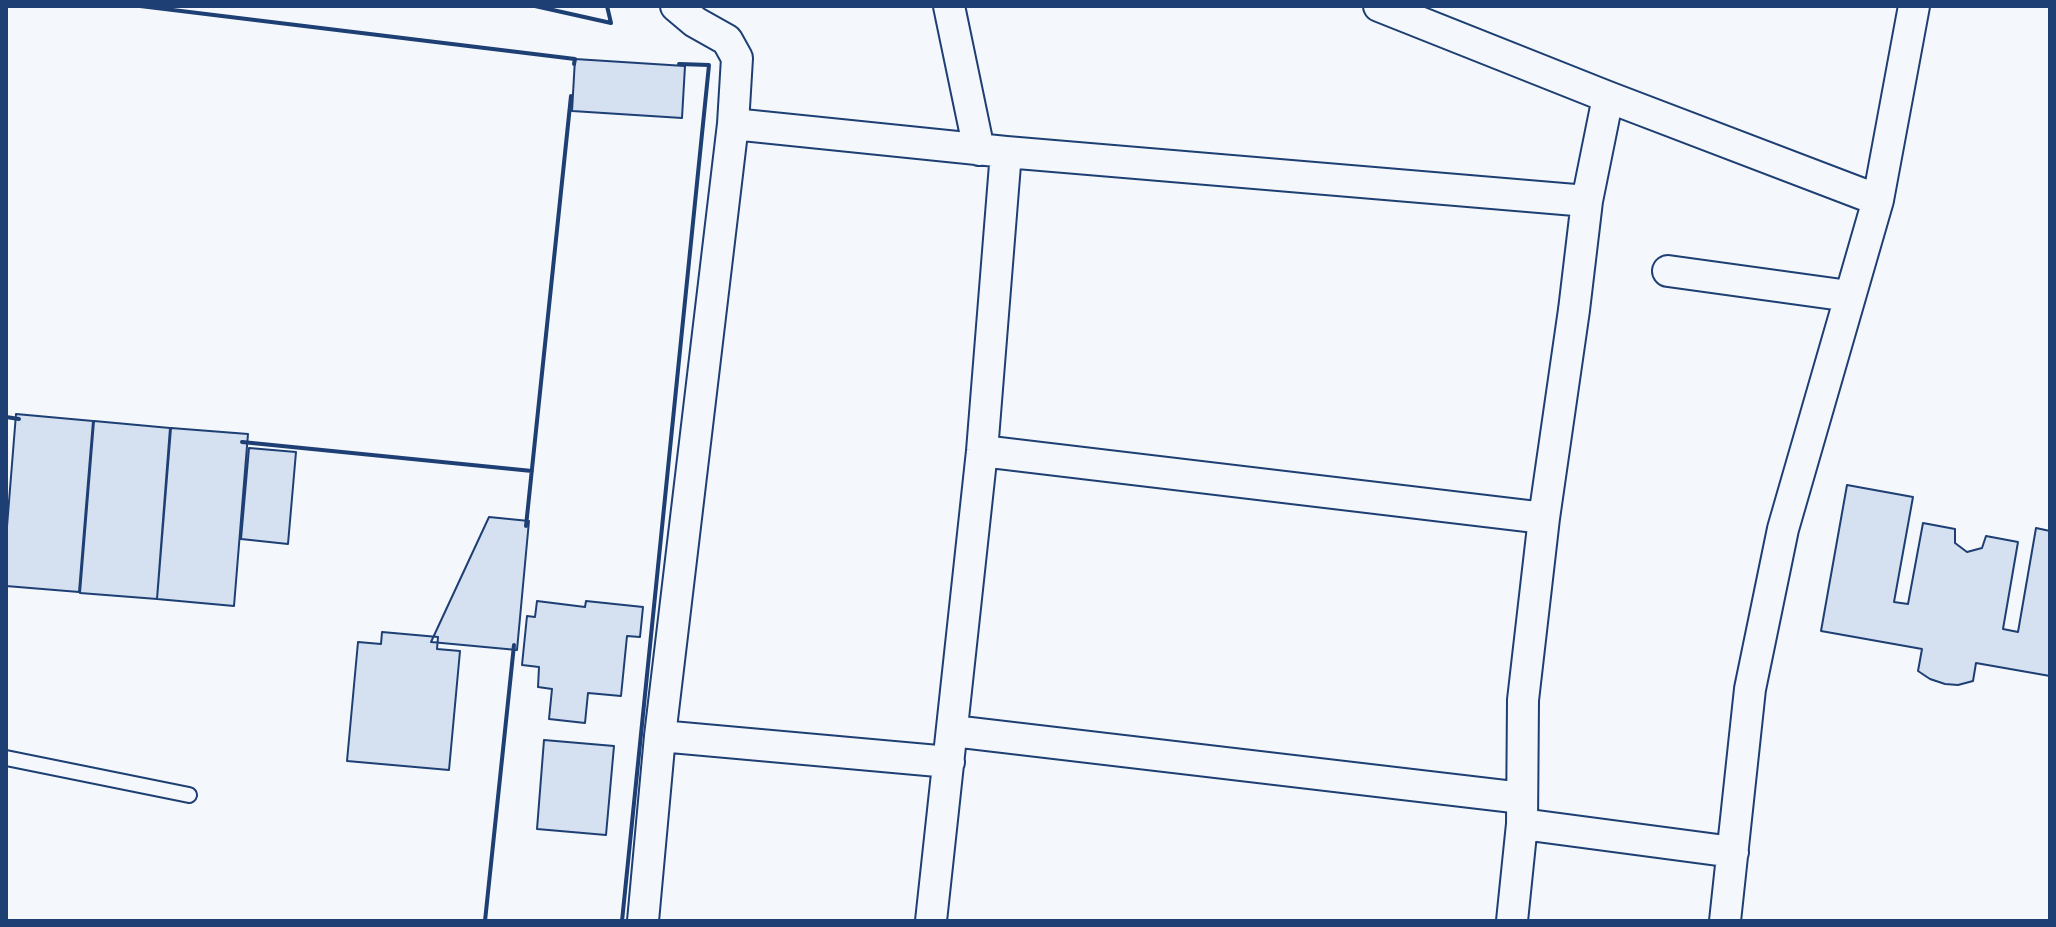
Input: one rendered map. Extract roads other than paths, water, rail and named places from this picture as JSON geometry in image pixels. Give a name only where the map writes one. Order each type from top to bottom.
[{"type":"street","points":[[643,921],[660,736],[733,124],[737,58],[727,40],[695,22],[676,6]]},
{"type":"street","points":[[931,921],[982,451],[992,151],[949,6]]},
{"type":"street","points":[[1379,6],[1878,200]]},
{"type":"street","points":[[1725,921],[1750,689],[1783,529],[1878,200],[1914,6]]},
{"type":"street","points":[[1512,921],[1522,811],[1523,700],[1544,518],[1587,201],[1608,97]]},
{"type":"street","points":[[733,124],[992,151],[1587,201]]},
{"type":"street","points":[[1668,271],[1849,296]]},
{"type":"street","points":[[982,451],[1544,518]]},
{"type":"street","points":[[953,731],[1522,811],[1733,852]]},
{"type":"street","points":[[660,736],[949,762]]},
{"type":"lane","points":[[6,758],[189,795]]}]
